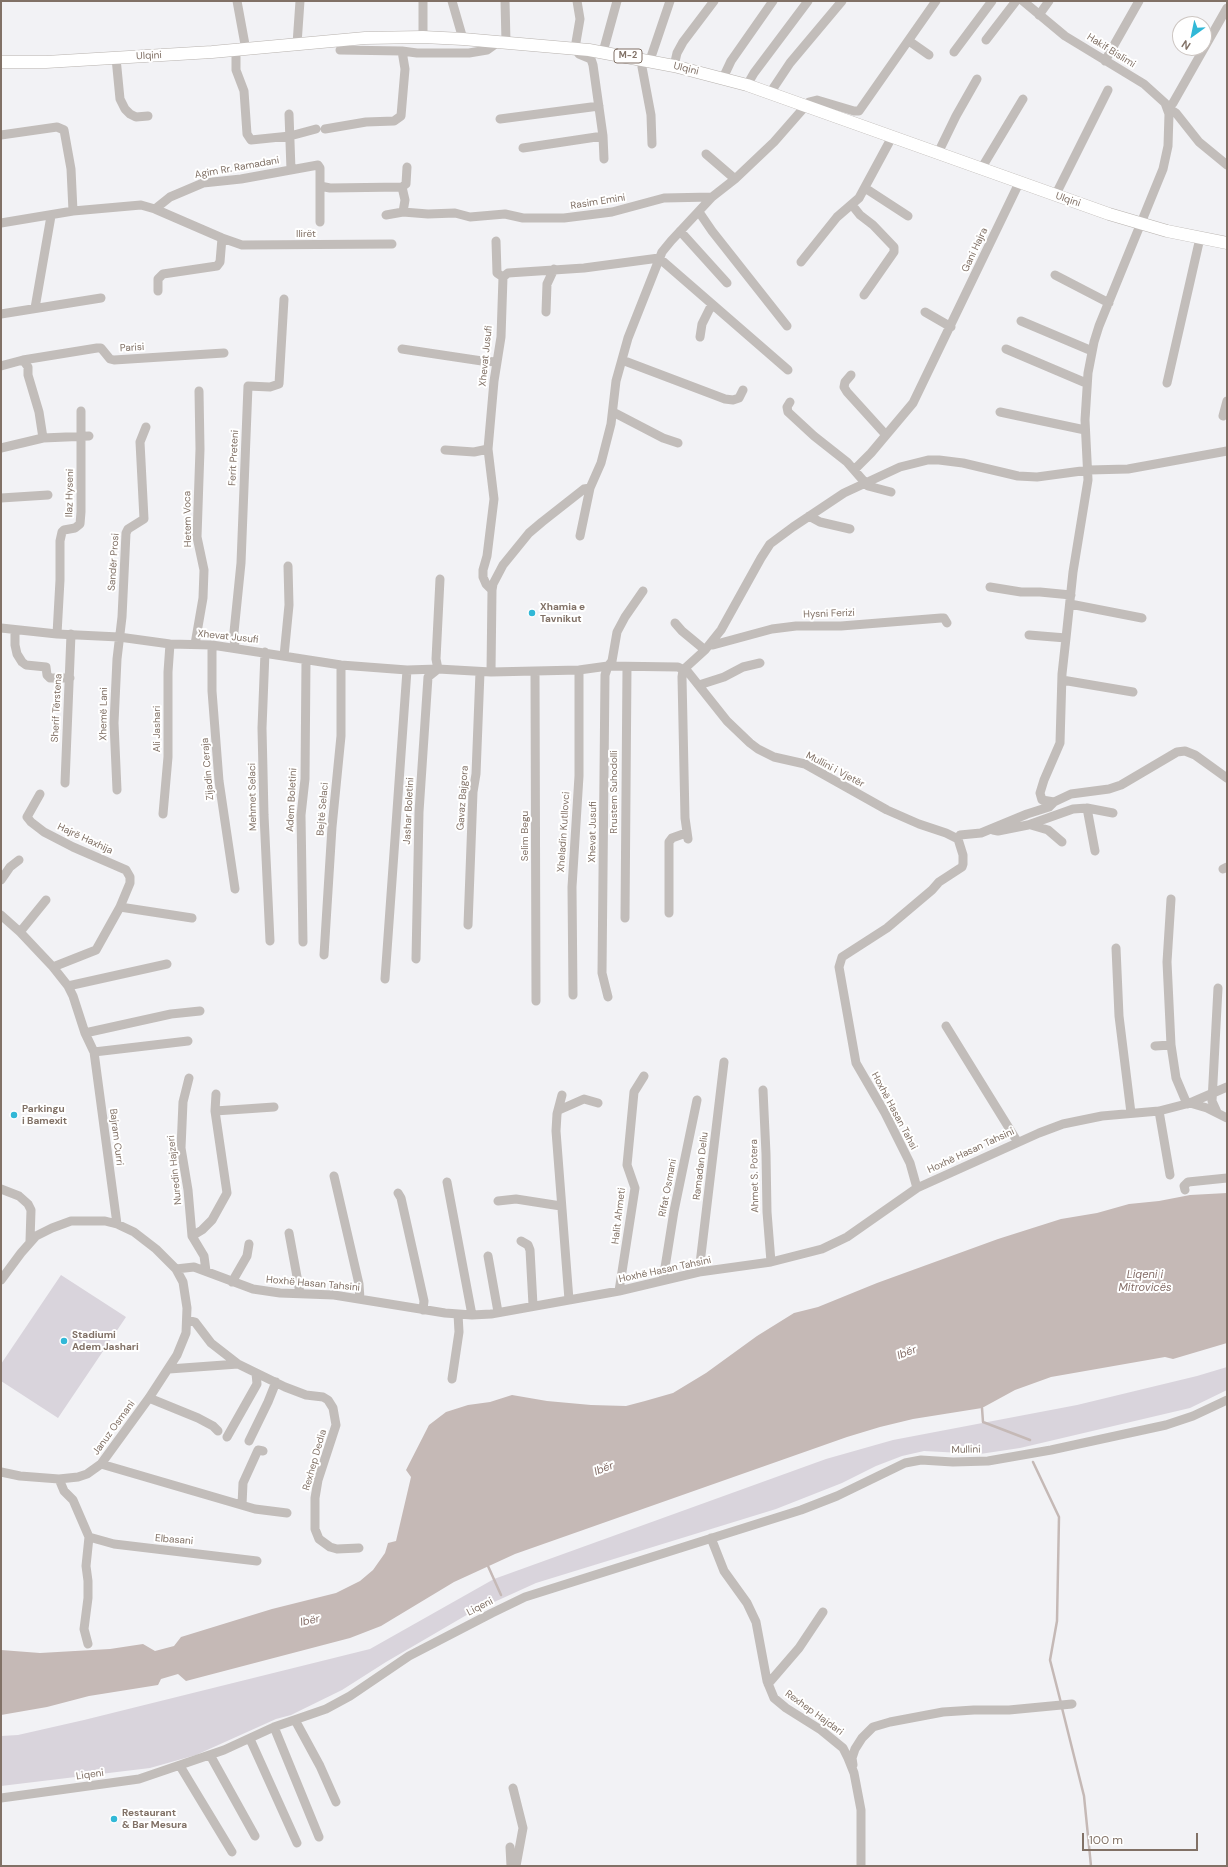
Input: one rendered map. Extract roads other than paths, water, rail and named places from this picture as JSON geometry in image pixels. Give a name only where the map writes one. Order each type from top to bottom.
[{"type":"main road","name":"Ulqini","points":[[1,62],[116,58],[241,50],[365,38],[423,37],[575,48],[603,52],[674,66],[747,85],[1055,196],[1141,224],[1227,243]]},
{"type":"street","points":[[237,1],[241,50],[236,70],[244,91],[247,134],[251,140],[290,136],[321,129],[366,122],[394,121],[401,116],[405,69],[402,51]]},
{"type":"street","points":[[297,44],[300,1]]},
{"type":"street","points":[[423,1],[423,37]]},
{"type":"street","points":[[452,1],[463,39]]},
{"type":"street","points":[[340,50],[402,51],[417,54],[476,52],[491,48],[500,42],[505,1]]},
{"type":"street","points":[[577,1],[580,19],[575,48],[579,54],[591,59],[603,136],[604,159]]},
{"type":"street","points":[[603,52],[617,1]]},
{"type":"street","points":[[652,144],[651,115],[643,74],[670,1]]},
{"type":"street","points":[[674,66],[677,53],[683,42],[714,1]]},
{"type":"street","points":[[723,78],[732,61],[773,1]]},
{"type":"street","points":[[747,85],[754,73],[808,1]]},
{"type":"street","points":[[770,93],[790,63],[842,1]]},
{"type":"street","points":[[580,536],[590,488],[602,463],[613,412],[616,381],[632,325],[660,258],[680,231],[712,197],[735,179],[774,142],[809,102],[817,100],[854,111],[859,111],[936,1]]},
{"type":"street","points":[[954,52],[992,1]]},
{"type":"street","points":[[986,40],[1016,1]]},
{"type":"street","name":"Hakif Bislimi","points":[[1023,1],[1066,36],[1144,84],[1158,96],[1168,108],[1176,113],[1199,142],[1225,159]]},
{"type":"street","points":[[1039,15],[1048,1]]},
{"type":"street","points":[[1105,61],[1139,1]]},
{"type":"street","points":[[1054,802],[1042,800],[1040,793],[1060,743],[1062,683],[1066,638],[1089,470],[1086,454],[1085,430],[1086,383],[1092,351],[1099,326],[1167,157],[1169,132],[1168,108],[1173,103],[1227,8]]},
{"type":"street","points":[[909,41],[929,55]]},
{"type":"street","points":[[116,58],[120,99],[125,109],[136,117],[148,116]]},
{"type":"street","points":[[938,154],[956,116],[977,79]]},
{"type":"street","points":[[1055,196],[1108,90]]},
{"type":"street","points":[[981,170],[1023,99]]},
{"type":"street","points":[[500,119],[599,106]]},
{"type":"street","points":[[289,114],[291,170]]},
{"type":"street","points":[[1,135],[57,127],[64,130],[71,169],[73,211]]},
{"type":"street","points":[[523,148],[603,136]]},
{"type":"street","points":[[801,262],[837,217],[852,205],[865,188],[892,137]]},
{"type":"street","points":[[706,154],[735,179]]},
{"type":"street","name":"Agim Rr. Ramadani","points":[[155,208],[170,198],[203,183],[241,179],[318,165],[320,168],[320,222]]},
{"type":"street","points":[[320,186],[330,188],[402,187],[405,186],[407,181],[407,167]]},
{"type":"street","name":"Gani Hajra","points":[[854,470],[913,404],[1019,183]]},
{"type":"street","points":[[386,215],[403,212],[404,200],[402,187]]},
{"type":"street","points":[[865,188],[908,216]]},
{"type":"street","name":"Rasim Emini","points":[[403,212],[428,214],[455,213],[470,217],[505,214],[523,218],[564,218],[612,212],[664,198],[712,197]]},
{"type":"street","points":[[1,223],[51,216],[73,211],[132,205],[155,208]]},
{"type":"street","points":[[852,205],[860,215],[873,225],[894,247],[894,252],[864,296]]},
{"type":"street","name":"Ilirët","points":[[155,208],[222,238],[242,245],[392,244]]},
{"type":"street","points":[[701,210],[724,235]]},
{"type":"street","points":[[701,210],[712,231],[787,326]]},
{"type":"street","points":[[35,308],[51,216]]},
{"type":"street","points":[[680,231],[727,283]]},
{"type":"street","points":[[158,291],[158,279],[163,274],[217,266],[220,262],[222,238]]},
{"type":"street","points":[[1167,383],[1200,238]]},
{"type":"street","points":[[496,241],[497,272],[504,277],[508,273],[518,271],[584,268],[660,258],[788,370]]},
{"type":"street","points":[[546,312],[547,284],[554,270]]},
{"type":"street","points":[[1055,275],[1109,303]]},
{"type":"street","name":"Xhevat Jusufi","points":[[492,590],[483,577],[483,570],[487,556],[494,498],[488,449],[501,337],[504,277]]},
{"type":"street","points":[[1,314],[35,308],[53,307],[101,298]]},
{"type":"street","name":"Ferit Preteni","points":[[235,648],[234,632],[241,563],[248,386],[270,387],[279,384],[284,299]]},
{"type":"street","points":[[700,337],[702,324],[712,304]]},
{"type":"street","points":[[925,312],[951,327]]},
{"type":"street","points":[[1021,321],[1092,351]]},
{"type":"street","name":"Parisi","points":[[1,366],[23,360],[97,348],[104,351],[106,356],[114,360],[224,353]]},
{"type":"street","points":[[402,349],[497,362]]},
{"type":"street","points":[[1006,349],[1086,383]]},
{"type":"street","points":[[23,360],[28,367],[28,375],[39,412],[43,438]]},
{"type":"street","points":[[622,360],[725,399],[733,400],[739,398],[743,390]]},
{"type":"street","points":[[851,375],[845,382],[844,387],[886,436]]},
{"type":"street","name":"Hetem Voca","points":[[195,644],[203,598],[204,570],[197,537],[200,448],[199,391]]},
{"type":"street","points":[[1223,416],[1227,401]]},
{"type":"street","points":[[790,402],[787,407],[788,412],[854,470],[870,488],[891,492]]},
{"type":"street","name":"Ilaz Hyseni","points":[[57,634],[60,580],[60,541],[64,530],[75,528],[80,524],[85,436],[81,411]]},
{"type":"street","points":[[613,412],[663,438],[678,443]]},
{"type":"street","points":[[1000,412],[1085,430]]},
{"type":"street","name":"Sandër Prosi","points":[[119,637],[122,617],[126,533],[128,529],[144,519],[140,475],[140,442],[146,427]]},
{"type":"street","points":[[1,448],[43,438],[85,436]]},
{"type":"street","points":[[445,450],[474,452],[488,449]]},
{"type":"street","name":"Hysni Ferizi","points":[[683,670],[707,648],[721,630],[770,544],[809,516],[866,483],[900,467],[928,460],[939,460],[963,463],[1004,473],[1030,477],[1089,470],[1128,469],[1227,451]]},
{"type":"street","name":"Xhevat Jusufi","points":[[491,672],[492,590],[493,584],[503,565],[529,534],[569,500],[584,489],[590,488]]},
{"type":"street","points":[[1,498],[48,495]]},
{"type":"street","points":[[809,516],[820,522],[850,529]]},
{"type":"street","points":[[284,656],[289,605],[288,566]]},
{"type":"street","points":[[438,668],[437,652],[440,579]]},
{"type":"street","points":[[990,587],[1021,592],[1040,592],[1142,618]]},
{"type":"street","name":"Xhevat Jusufi","points":[[608,997],[602,973],[605,675],[608,666],[612,661],[617,632],[625,617],[643,591]]},
{"type":"street","name":"Hysni Ferizi","points":[[707,648],[772,629],[796,626],[841,626],[941,618],[944,618],[947,623]]},
{"type":"street","points":[[674,623],[682,631],[707,648]]},
{"type":"street","name":"Xhevat Jusufi","points":[[1,628],[57,634],[119,637],[170,644],[212,645],[265,652],[341,665],[406,670],[438,668],[491,672],[579,670],[608,666],[671,666],[683,670]]},
{"type":"street","points":[[15,630],[15,645],[17,654],[22,662],[26,665],[46,667],[47,675],[50,678],[70,678]]},
{"type":"street","name":"Sherif Tërstena","points":[[65,784],[71,634]]},
{"type":"street","points":[[1029,635],[1066,638]]},
{"type":"street","name":"Xhemë Lani","points":[[117,790],[114,723],[119,637]]},
{"type":"street","name":"Ali Jashari","points":[[163,814],[168,757],[168,672],[170,644]]},
{"type":"street","name":"Zijadin Ceraja","points":[[212,645],[212,691],[219,780],[226,834],[232,859],[236,889]]},
{"type":"street","name":"Mehmet Selaci","points":[[265,652],[262,728],[264,815],[270,941]]},
{"type":"street","name":"Adem Boletini","points":[[303,942],[301,814],[305,779],[306,660]]},
{"type":"street","points":[[699,685],[724,677],[743,667],[760,663]]},
{"type":"street","name":"Bejtë Selaci","points":[[324,955],[332,827],[341,736],[341,665]]},
{"type":"street","name":"Rrustem Suhodolli","points":[[626,918],[625,821],[627,667]]},
{"type":"street","name":"Jashar Boletini","points":[[416,959],[419,812],[428,677],[438,668]]},
{"type":"street","points":[[385,979],[406,670]]},
{"type":"street","name":"Xheladin Kutllovci","points":[[573,995],[572,887],[579,776],[579,670]]},
{"type":"street","points":[[669,913],[670,842],[672,838],[687,836],[683,761],[683,670]]},
{"type":"street","name":"Mullini i Vjetër","points":[[683,670],[688,672],[727,721],[758,749],[774,757],[805,764],[887,810],[958,839]]},
{"type":"street","name":"Selim Begu","points":[[535,671],[536,1001]]},
{"type":"street","name":"Gavaz Bajgora","points":[[468,925],[472,792],[476,768],[480,672]]},
{"type":"street","points":[[1062,683],[1130,694]]},
{"type":"street","points":[[958,839],[960,835],[981,833],[1027,814],[1049,807],[1054,802],[1071,794],[1109,789],[1121,785],[1177,752],[1186,751],[1195,754],[1227,778]]},
{"type":"street","name":"Hajrë Haxhija","points":[[40,794],[27,817],[31,822],[44,832],[73,847],[129,872],[130,883],[120,907],[96,950],[53,967]]},
{"type":"street","points":[[989,829],[998,831],[1028,825],[1048,819],[1066,811],[1088,808],[1112,813]]},
{"type":"street","points":[[1088,808],[1095,851]]},
{"type":"street","points":[[1028,825],[1048,830],[1062,842]]},
{"type":"street","name":"Hoxhë Hasan Tahsi","points":[[917,1188],[910,1163],[885,1113],[856,1063],[844,999],[840,962],[847,953],[899,919],[939,882],[962,867],[964,864],[963,855],[958,839]]},
{"type":"street","points":[[1,880],[10,868],[19,860]]},
{"type":"street","points":[[1171,899],[1167,962],[1171,1046],[1176,1078],[1188,1103],[1200,1105],[1227,1118]]},
{"type":"street","points":[[20,932],[46,900]]},
{"type":"street","points":[[120,907],[192,918]]},
{"type":"street","name":"Bajram Curri","points":[[1,915],[20,932],[53,967],[68,986],[73,996],[85,1034],[94,1052],[117,1224]]},
{"type":"street","points":[[1116,948],[1120,1016],[1131,1113]]},
{"type":"street","points":[[68,986],[167,964]]},
{"type":"street","points":[[1217,1112],[1212,1104],[1218,988]]},
{"type":"street","points":[[85,1034],[171,1014],[200,1011]]},
{"type":"street","points":[[946,1026],[1017,1141]]},
{"type":"street","points":[[94,1052],[188,1041]]},
{"type":"street","points":[[1155,1046],[1171,1046]]},
{"type":"street","name":"Ramadan Deliu","points":[[699,1272],[724,1062]]},
{"type":"street","name":"Halit Ahmeti","points":[[619,1291],[635,1188],[627,1165],[634,1092],[644,1076]]},
{"type":"street","name":"Nuredin Hajzeri","points":[[188,1078],[183,1102],[181,1148],[188,1190],[192,1236],[204,1256],[206,1271]]},
{"type":"street","name":"Hoxhë Hasan Tahsini","points":[[176,1269],[189,1267],[206,1271],[253,1289],[280,1293],[360,1299],[423,1310],[458,1314],[472,1315],[498,1312],[569,1300],[619,1291],[699,1272],[771,1262],[822,1249],[848,1237],[917,1188],[1017,1141],[1070,1122],[1102,1116],[1159,1111],[1188,1103],[1227,1087]]},
{"type":"street","name":"Ahmet S. Potera","points":[[763,1090],[767,1212],[771,1262]]},
{"type":"street","points":[[192,1236],[202,1230],[212,1220],[227,1193],[215,1111],[216,1094]]},
{"type":"street","points":[[562,1095],[557,1114],[556,1131],[569,1300]]},
{"type":"street","points":[[559,1110],[584,1099],[598,1103]]},
{"type":"street","name":"Rifat Osmani","points":[[663,1280],[674,1211],[697,1100]]},
{"type":"street","points":[[215,1111],[274,1107]]},
{"type":"street","points":[[1159,1111],[1170,1175]]},
{"type":"street","points":[[334,1176],[359,1284],[360,1299]]},
{"type":"street","points":[[1185,1190],[1184,1186],[1188,1182],[1227,1178]]},
{"type":"street","points":[[446,1182],[472,1315]]},
{"type":"street","points":[[1,1189],[19,1196],[28,1204],[31,1210],[30,1241]]},
{"type":"street","points":[[398,1193],[403,1205],[424,1301],[423,1310]]},
{"type":"street","points":[[498,1201],[516,1199],[561,1206]]},
{"type":"street","name":"Januz Osmani","points":[[1,1280],[30,1241],[52,1228],[71,1221],[100,1221],[117,1224],[134,1232],[156,1249],[176,1269],[183,1282],[186,1297],[187,1320],[186,1333],[182,1345],[169,1369],[101,1464],[82,1475],[59,1479],[20,1476],[1,1472]]},
{"type":"street","points":[[289,1233],[300,1294]]},
{"type":"street","points":[[521,1241],[528,1245],[530,1250],[534,1306]]},
{"type":"street","points":[[232,1282],[247,1256],[249,1244]]},
{"type":"street","points":[[488,1256],[498,1312]]},
{"type":"street","points":[[452,1379],[459,1332],[458,1314]]},
{"type":"street","name":"Rexhep Dedia","points":[[187,1320],[194,1322],[211,1343],[238,1364],[306,1395],[326,1398],[331,1404],[335,1413],[336,1425],[318,1480],[315,1498],[315,1529],[319,1539],[330,1547],[337,1549],[359,1548]]},
{"type":"street","points":[[169,1369],[238,1364]]},
{"type":"street","points":[[227,1436],[257,1384],[256,1373]]},
{"type":"street","points":[[249,1441],[276,1382]]},
{"type":"street","name":"Januz Osmani","points":[[149,1398],[198,1418],[213,1426],[218,1431]]},
{"type":"street","name":"Mullini","points":[[711,1538],[822,1502],[905,1463],[921,1460],[953,1462],[988,1461],[1050,1450],[1166,1425],[1193,1416],[1227,1400]]},
{"type":"street","points":[[242,1505],[243,1483],[258,1450],[263,1451]]},
{"type":"street","points":[[101,1464],[265,1512],[287,1513]]},
{"type":"street","points":[[59,1479],[64,1491],[73,1500],[89,1537],[86,1566],[88,1598],[84,1629],[88,1644]]},
{"type":"street","name":"Elbasani","points":[[89,1537],[114,1544],[257,1561]]},
{"type":"street","name":"Rexhep Hajdari","points":[[711,1538],[724,1571],[747,1603],[756,1622],[768,1684],[774,1698],[786,1708],[821,1730],[843,1748],[854,1773]]},
{"type":"street","name":"Liqeni","points":[[1,1798],[139,1779],[180,1766],[250,1739],[274,1727],[326,1709],[350,1696],[409,1656],[525,1597],[711,1538]]},
{"type":"street","points":[[768,1684],[796,1652],[823,1612]]},
{"type":"street","name":"Rexhep Hajdari","points":[[861,1866],[861,1810],[852,1758],[855,1749],[862,1738],[874,1727],[890,1722],[943,1712],[1009,1710],[1072,1704]]},
{"type":"street","points":[[295,1720],[320,1766],[336,1802]]},
{"type":"street","points":[[274,1727],[320,1837]]},
{"type":"street","points":[[250,1739],[297,1842]]},
{"type":"street","points":[[210,1755],[255,1836]]},
{"type":"street","points":[[180,1766],[232,1852]]},
{"type":"street","points":[[513,1788],[523,1828],[516,1866]]},
{"type":"street","points":[[510,1847],[511,1866]]},
{"type":"water","name":"Liqeni i Mitrovicës","points":[[1227,1193],[1227,1343],[1173,1359],[1165,1357],[1051,1377],[1015,1390],[982,1408],[913,1419],[847,1437],[515,1554],[454,1582],[381,1626],[350,1638],[186,1681],[178,1674],[161,1679],[158,1685],[89,1696],[47,1707],[1,1715],[1,1650],[40,1653],[110,1649],[143,1644],[155,1651],[174,1646],[181,1637],[272,1609],[336,1593],[360,1581],[373,1570],[385,1553],[388,1543],[396,1541],[411,1477],[406,1470],[429,1425],[446,1412],[468,1405],[490,1402],[512,1395],[547,1401],[591,1405],[626,1406],[645,1401],[673,1393],[706,1373],[757,1336],[794,1313],[818,1307],[877,1283],[998,1239],[1061,1219],[1097,1213],[1129,1204],[1159,1201],[1190,1195]]},
{"type":"waterway","points":[[982,1408],[983,1422],[1030,1440]]},
{"type":"waterway","points":[[1033,1462],[1059,1517],[1057,1621],[1050,1660],[1061,1703]]},
{"type":"waterway","points":[[488,1566],[501,1595]]},
{"type":"waterway","points":[[1062,1708],[1084,1796],[1091,1866]]},
{"type":"place","name":"Xhamia e Tavnikut","points":[[532,613]]},
{"type":"place","name":"Parkingu i Bamexit","points":[[14,1115]]},
{"type":"place","name":"Stadiumi Adem Jashari","points":[[64,1341]]},
{"type":"place","name":"Restaurant & Bar Mesura","points":[[114,1819]]},
{"type":"water label","name":"Ibër","points":[[907,1353]]},
{"type":"water label","name":"Ibër","points":[[604,1469]]},
{"type":"water label","name":"Ibër","points":[[310,1621]]}]
